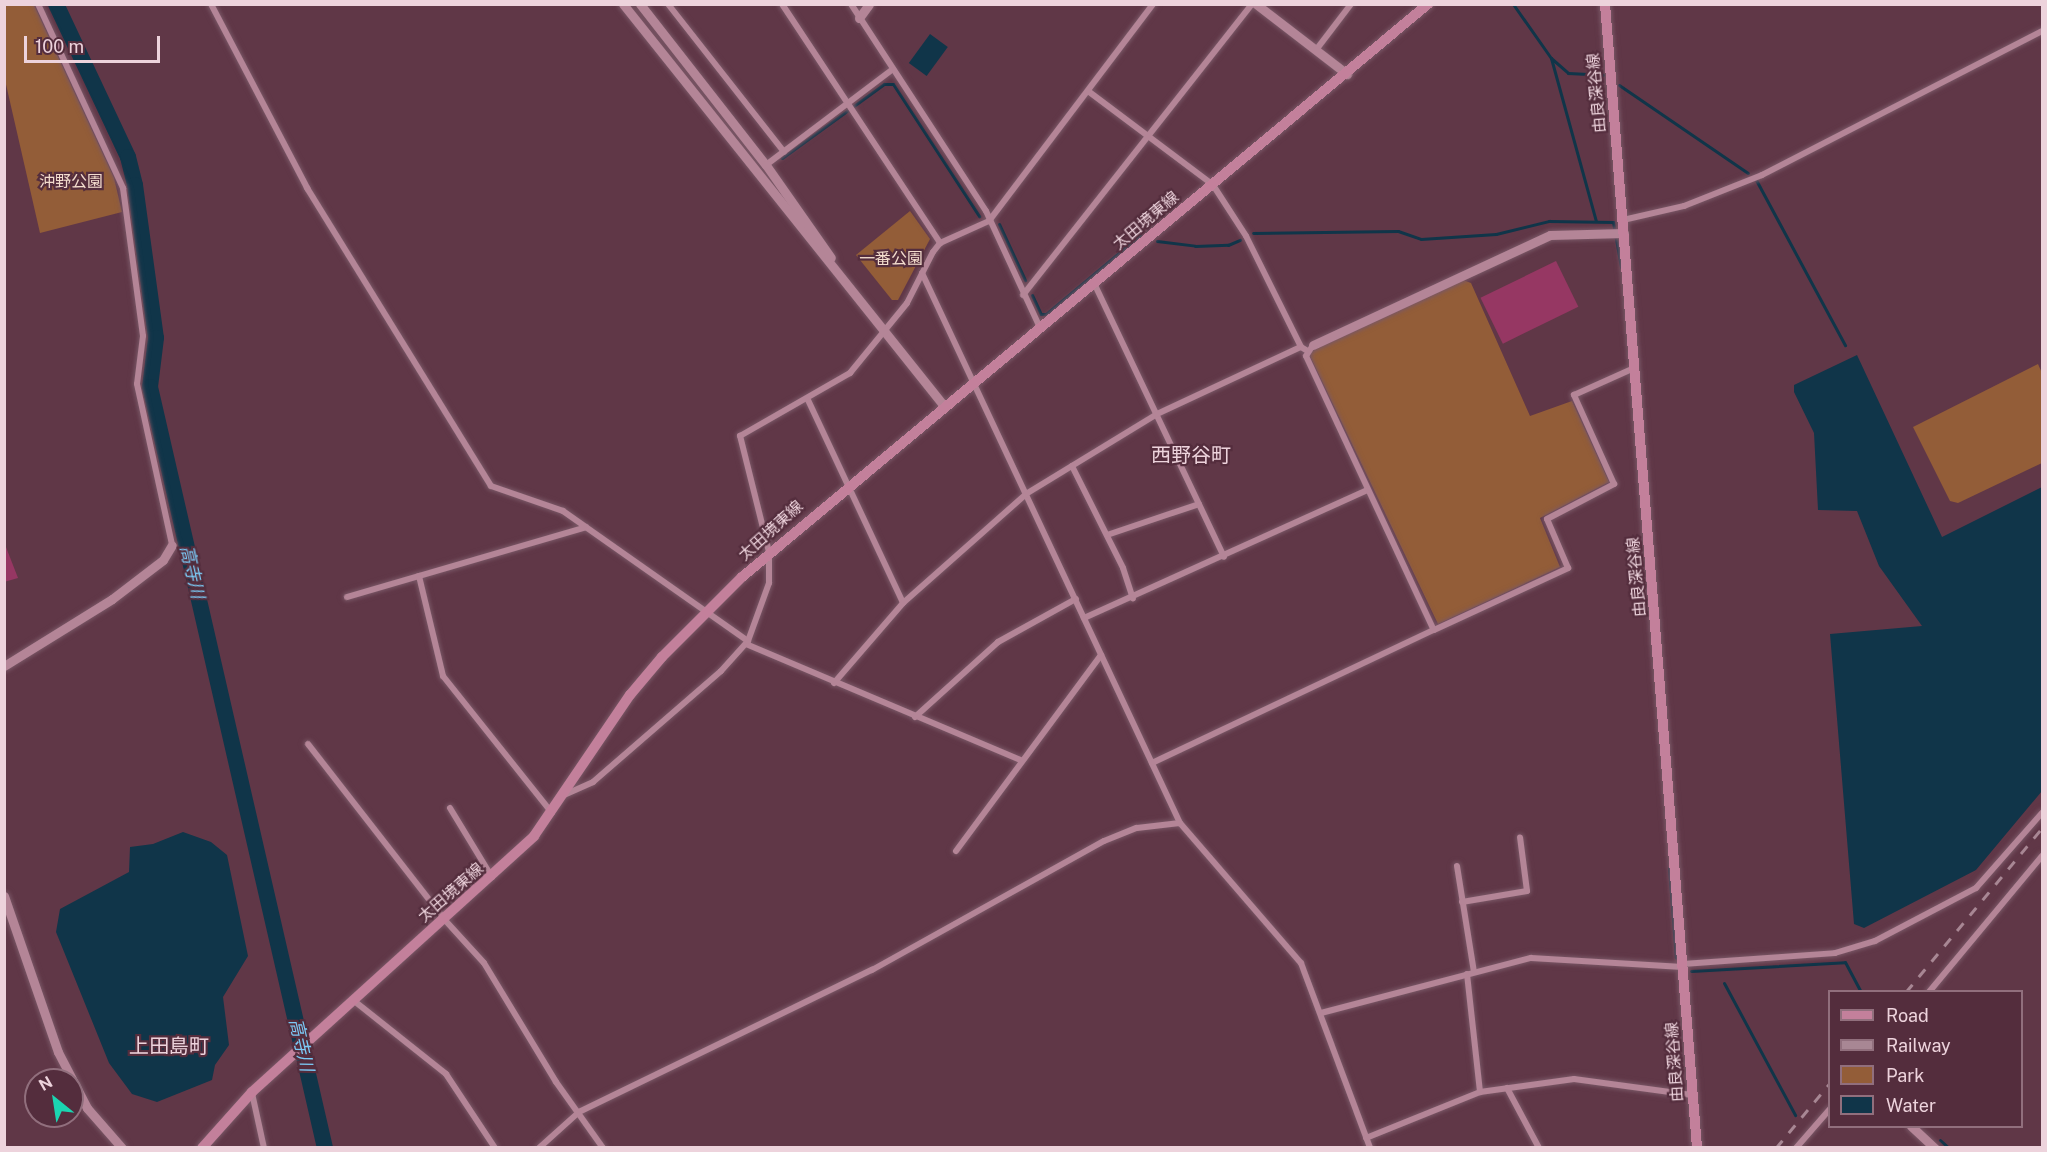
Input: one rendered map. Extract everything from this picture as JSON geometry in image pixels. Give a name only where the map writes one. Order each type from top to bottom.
[{"type":"main road","name":"太田境東線","points":[[202,1148],[252,1092],[493,877],[553,814],[630,695],[705,613],[769,552],[1347,74],[1428,4]]},
{"type":"main road","name":"由良深谷線","points":[[1605,4],[1697,1148]]},
{"type":"street","points":[[4,666],[112,598],[163,560],[172,545],[137,384],[143,336],[123,188],[38,4]]},
{"type":"street","points":[[210,4],[307,188],[491,486],[563,511],[747,643],[834,683],[1020,760]]},
{"type":"street","points":[[623,4],[944,406]]},
{"type":"street","points":[[668,4],[784,152]]},
{"type":"street","points":[[782,4],[940,243]]},
{"type":"street","points":[[851,4],[989,221],[1040,328]]},
{"type":"street","points":[[859,18],[869,4]]},
{"type":"street","points":[[564,795],[593,782],[747,643],[769,583],[769,552],[740,436],[808,400],[850,373],[922,273],[940,243],[989,221],[1153,4]]},
{"type":"street","points":[[1023,295],[1151,138],[1254,4],[1347,74]]},
{"type":"street","points":[[1316,50],[1351,4]]},
{"type":"street","points":[[642,5],[766,165],[882,330]]},
{"type":"street","points":[[1623,220],[1684,206],[1762,175],[2043,31]]},
{"type":"street","points":[[766,165],[892,69]]},
{"type":"street","points":[[1088,91],[1213,184],[1246,236],[1307,347],[1367,490],[1434,630]]},
{"type":"street","points":[[834,683],[903,603],[1026,494],[1157,414],[1550,235],[1624,233]]},
{"type":"street","points":[[922,273],[1180,824],[1301,963],[1370,1148]]},
{"type":"street","points":[[1094,283],[1224,557]]},
{"type":"street","points":[[1152,763],[1568,568],[1547,519],[1614,484],[1574,395],[1635,368]]},
{"type":"street","points":[[808,400],[903,603]]},
{"type":"street","points":[[1072,466],[1107,535],[1133,598]]},
{"type":"street","points":[[1084,618],[1224,557],[1367,490]]},
{"type":"street","points":[[1107,535],[1198,504]]},
{"type":"street","points":[[347,597],[586,527]]},
{"type":"street","points":[[419,576],[443,676],[553,814]]},
{"type":"street","points":[[915,717],[998,642],[1076,599]]},
{"type":"street","points":[[956,851],[1020,760],[1101,655]]},
{"type":"street","points":[[308,744],[444,919],[484,963],[603,1148]]},
{"type":"street","points":[[450,808],[493,877]]},
{"type":"street","points":[[1321,1013],[1531,958],[1683,965],[1825,954],[1875,941],[1976,888],[2043,813]]},
{"type":"street","points":[[539,1148],[579,1112],[872,970],[1104,841],[1137,828],[1180,824]]},
{"type":"street","points":[[1462,902],[1527,891],[1520,837]]},
{"type":"street","points":[[1931,990],[2043,856]]},
{"type":"street","points":[[1457,866],[1470,973],[1480,1092]]},
{"type":"street","points":[[4,897],[58,1052],[87,1108],[116,1145]]},
{"type":"street","points":[[353,1000],[446,1074],[495,1148]]},
{"type":"street","points":[[1366,1138],[1480,1092],[1574,1079],[1692,1095]]},
{"type":"street","points":[[1507,1088],[1539,1148]]},
{"type":"street","points":[[252,1092],[264,1148]]},
{"type":"street","points":[[1796,1148],[1828,1111]]},
{"type":"street","points":[[1913,1128],[1935,1148]]},
{"type":"green space","name":"沖野公園","points":[[4,5],[34,5],[114,178],[122,212],[40,233],[5,80]]},
{"type":"green space","name":"一番公園","points":[[910,211],[930,239],[898,300],[892,300],[856,255]]},
{"type":"green space","points":[[1463,280],[1471,283],[1530,416],[1572,401],[1609,482],[1540,518],[1560,567],[1438,624],[1310,356],[1312,351]]},
{"type":"green space","points":[[2038,364],[2042,373],[2042,463],[1958,503],[1950,501],[1913,427]]},
{"type":"water","points":[[930,34],[948,47],[927,76],[909,63]]},
{"type":"water","points":[[1857,355],[1942,537],[2042,487],[2042,791],[1976,870],[1864,928],[1854,924],[1830,634],[1922,626],[1879,566],[1857,511],[1818,510],[1814,433],[1794,392],[1794,385]]},
{"type":"water","points":[[183,832],[211,842],[227,855],[248,956],[223,997],[229,1045],[215,1065],[212,1080],[157,1102],[132,1094],[109,1063],[56,932],[60,909],[129,872],[130,847],[153,844]]},
{"type":"building","points":[[1556,261],[1578,307],[1503,344],[1481,298]]},
{"type":"building","points":[[4,542],[18,578],[4,582]]},
{"type":"waterway","name":"高寺川","points":[[56,4],[128,157],[135,185],[156,338],[150,387],[325,1148]]},
{"type":"waterway","points":[[1513,4],[1551,58],[1568,73],[1603,75]]},
{"type":"waterway","points":[[1551,58],[1596,221]]},
{"type":"waterway","points":[[782,158],[884,84],[893,84],[979,216]]},
{"type":"waterway","points":[[1619,85],[1748,173]]},
{"type":"waterway","points":[[1755,178],[1845,345]]},
{"type":"waterway","points":[[1253,233],[1398,231],[1421,239],[1496,234],[1549,221],[1613,222],[1621,267]]},
{"type":"waterway","points":[[999,224],[1025,280]]},
{"type":"waterway","points":[[1032,295],[1041,314],[1046,314],[1140,235]]},
{"type":"waterway","points":[[1157,241],[1195,246],[1228,245],[1240,240]]},
{"type":"waterway","points":[[1669,868],[1676,958]]},
{"type":"waterway","points":[[1845,962],[1860,990]]},
{"type":"waterway","points":[[1691,971],[1845,962]]},
{"type":"waterway","points":[[1724,983],[1795,1115]]},
{"type":"waterway","points":[[1940,1140],[1949,1148]]},
{"type":"railway","points":[[1908,990],[2042,828]]},
{"type":"railway","points":[[1776,1148],[1828,1085]]},
{"type":"district","name":"西野谷町","points":[[1191,455]]},
{"type":"district","name":"上田島町","points":[[169,1046]]}]
